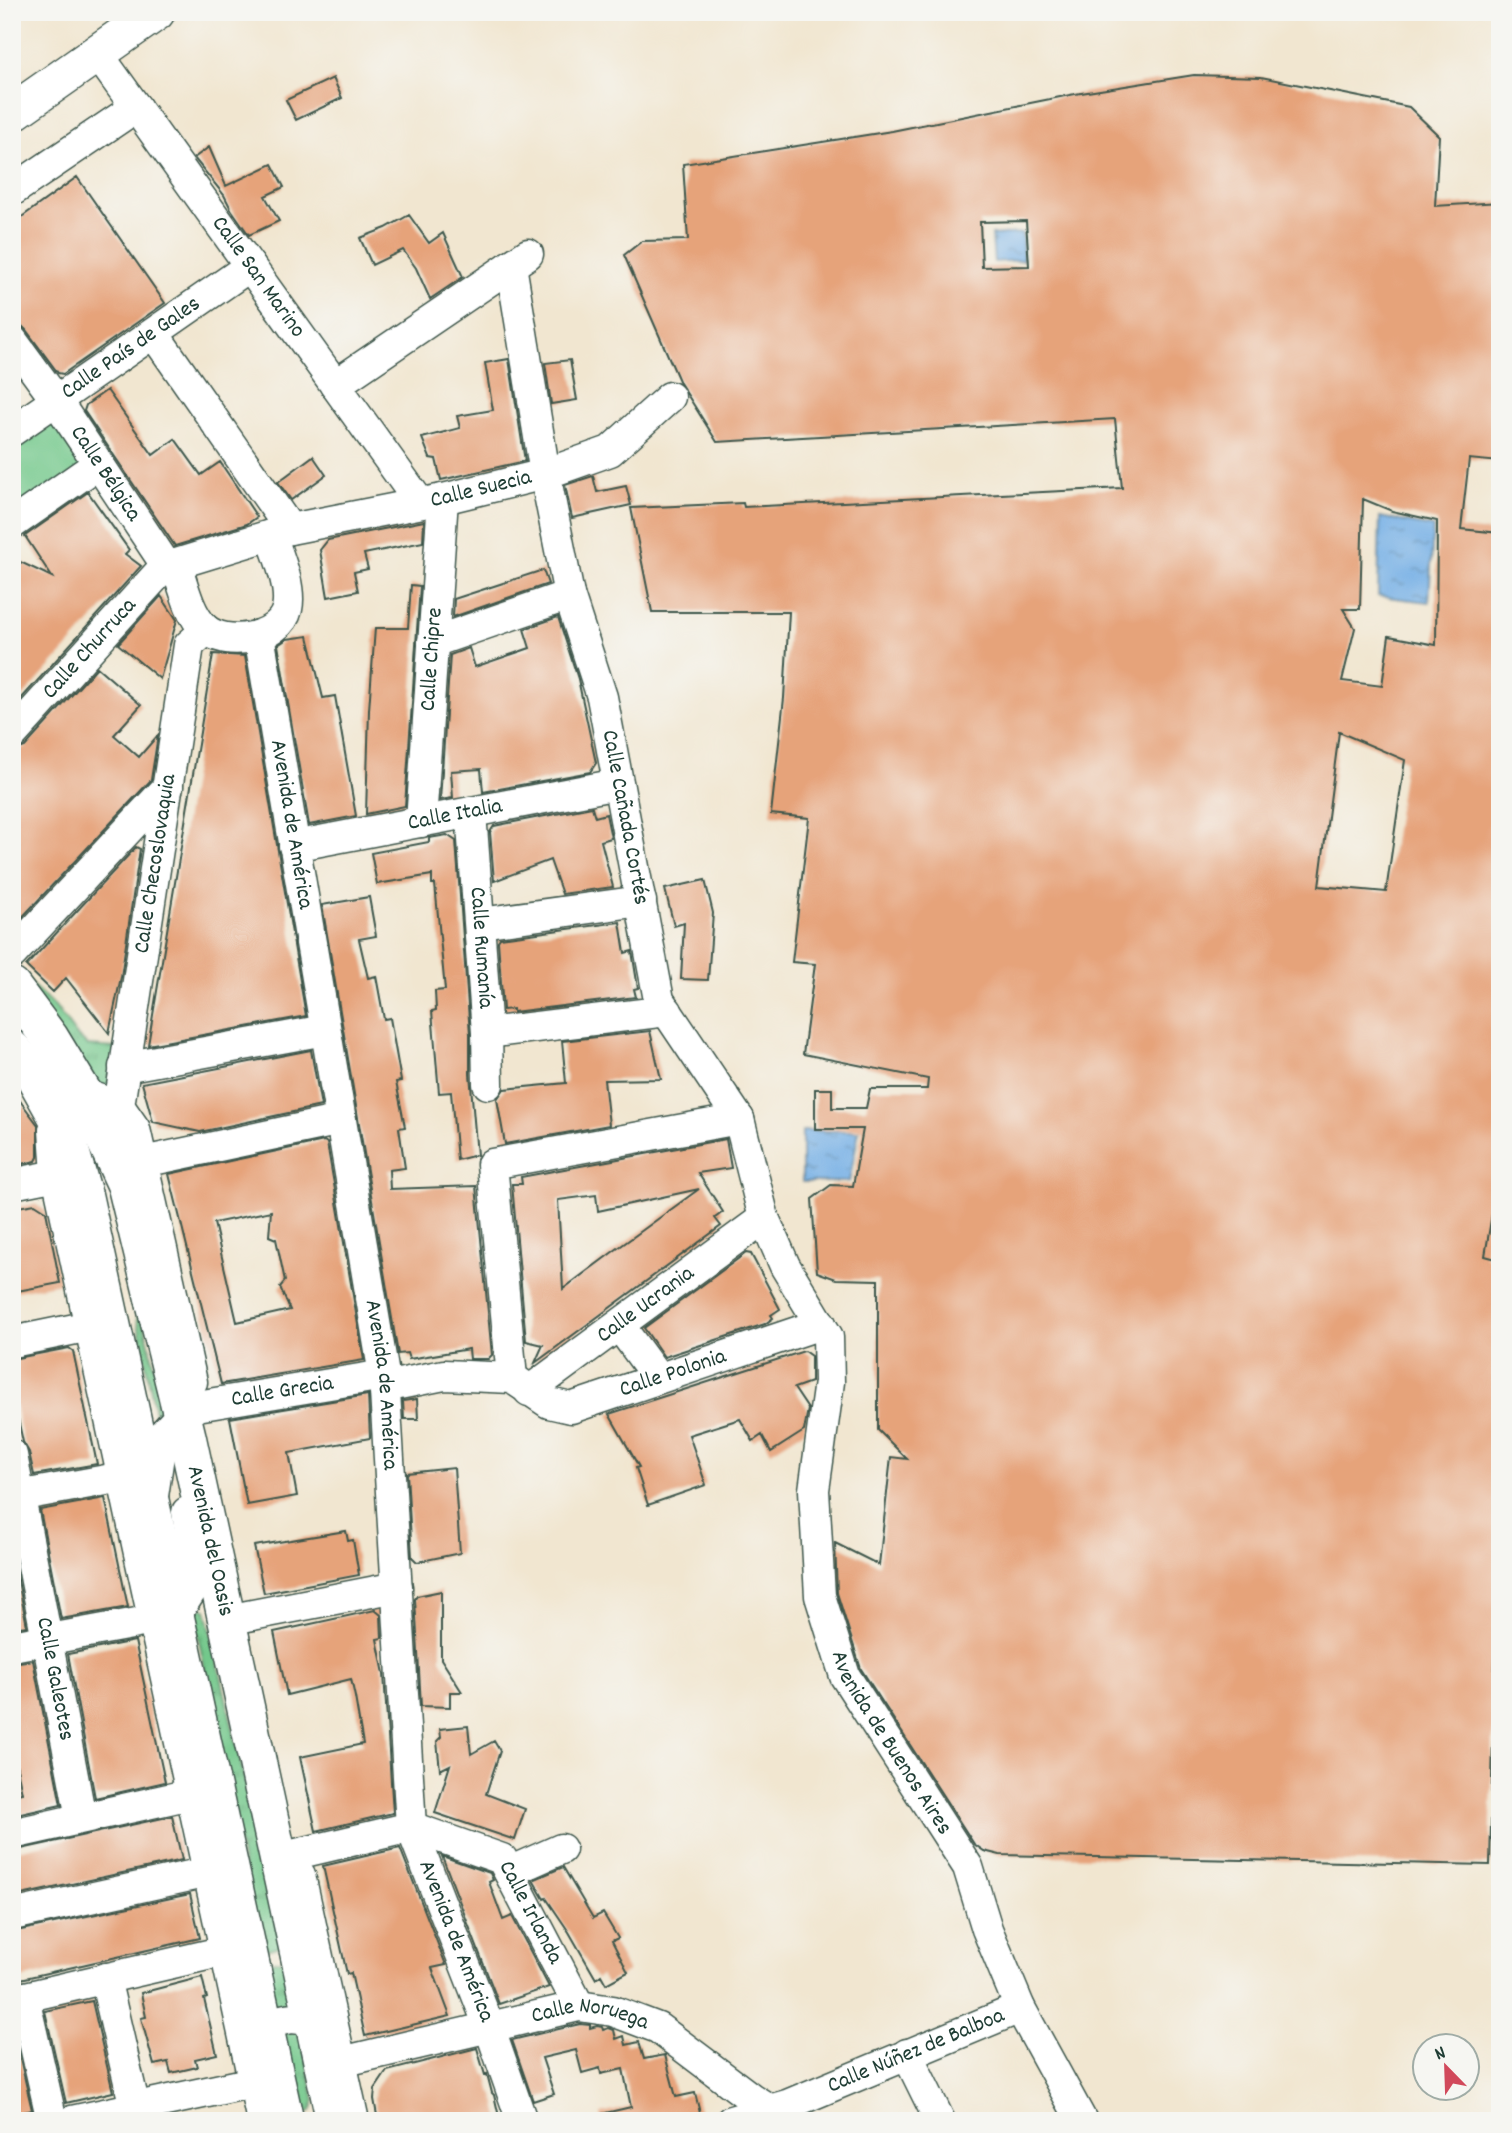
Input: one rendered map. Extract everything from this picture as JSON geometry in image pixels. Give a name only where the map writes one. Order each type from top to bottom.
[{"type":"main road","points":[[12,113],[156,12]]},
{"type":"main road","name":"Avenida del Oasis","points":[[12,987],[50,1038],[68,1102],[64,1129],[84,1197],[151,1506],[164,1618],[255,2035],[268,2110]]},
{"type":"main road","name":"Avenida del Oasis","points":[[12,1049],[32,1072],[68,1102],[135,1173],[189,1410],[197,1483],[235,1619],[330,2039],[337,2115]]},
{"type":"street","name":"Calle San Marino","points":[[97,53],[335,385],[432,501]]},
{"type":"street","points":[[12,191],[136,107]]},
{"type":"street","name":"Calle Cañada Cortés","points":[[335,385],[519,259],[545,474],[569,595],[602,697],[659,1000],[740,1119],[764,1218],[785,1266],[824,1330]]},
{"type":"street","name":"Calle País de Gales","points":[[12,431],[250,266]]},
{"type":"street","points":[[154,334],[281,532],[287,611],[275,625],[259,635],[241,639],[223,638],[206,630]]},
{"type":"street","name":"Calle Bélgica","points":[[12,340],[171,565],[196,617],[206,630]]},
{"type":"street","name":"Calle Suecia","points":[[171,565],[281,532],[432,501],[545,474],[610,451],[670,397]]},
{"type":"street","points":[[12,524],[98,464]]},
{"type":"street","name":"Calle Chipre","points":[[421,822],[433,642],[432,501]]},
{"type":"street","name":"Calle Churruca","points":[[12,735],[171,565]]},
{"type":"street","points":[[433,642],[569,595]]},
{"type":"street","name":"Calle Checoslovaquia","points":[[119,1106],[189,645],[206,630]]},
{"type":"street","name":"Avenida de América","points":[[259,635],[384,1381],[411,1828],[489,2026],[522,2121]]},
{"type":"street","name":"Calle Italia","points":[[294,846],[618,784]]},
{"type":"street","points":[[12,954],[167,787]]},
{"type":"street","name":"Calle Rumanía","points":[[471,812],[487,1033],[488,1084]]},
{"type":"street","points":[[480,923],[640,901]]},
{"type":"street","points":[[487,1033],[667,1011]]},
{"type":"street","points":[[124,1067],[325,1030]]},
{"type":"street","points":[[68,1102],[119,1106],[135,1129],[135,1173],[341,1120]]},
{"type":"street","name":"Avenida del Oasis","points":[[68,1102],[57,1175],[123,1477],[164,1618],[191,1794],[225,1951],[255,2035],[268,2110]]},
{"type":"street","points":[[520,1384],[492,1164],[740,1119]]},
{"type":"street","points":[[12,1184],[57,1175]]},
{"type":"street","name":"Calle Ucrania","points":[[520,1384],[619,1325],[764,1218]]},
{"type":"street","points":[[619,1325],[657,1377]]},
{"type":"street","points":[[12,1342],[90,1326]]},
{"type":"street","name":"Calle Polonia","points":[[520,1384],[549,1403],[571,1408],[657,1377],[824,1330]]},
{"type":"street","name":"Avenida de Buenos Aires","points":[[824,1330],[829,1382],[814,1490],[820,1596],[845,1676],[968,1867],[987,1929],[1020,2008],[1082,2121]]},
{"type":"street","name":"Calle Grecia","points":[[189,1410],[384,1381],[444,1375],[520,1384]]},
{"type":"street","points":[[151,1506],[162,1435],[189,1410]]},
{"type":"street","name":"Avenida del Oasis","points":[[189,1410],[235,1619],[296,1854],[330,2039],[337,2115]]},
{"type":"street","name":"Calle Galeotes","points":[[12,1455],[23,1568],[47,1640],[81,1818]]},
{"type":"street","points":[[16,1496],[123,1477]]},
{"type":"street","points":[[12,1646],[164,1618],[193,1588],[195,1563],[187,1512],[197,1483]]},
{"type":"street","points":[[235,1619],[397,1587]]},
{"type":"street","points":[[12,1834],[191,1794]]},
{"type":"street","points":[[296,1854],[411,1828]]},
{"type":"street","name":"Calle Irlanda","points":[[411,1828],[502,1859],[579,2006]]},
{"type":"street","points":[[509,1872],[561,1849]]},
{"type":"street","points":[[12,1914],[208,1872]]},
{"type":"street","points":[[52,2121],[18,1999],[225,1951]]},
{"type":"street","points":[[105,1978],[136,2114]]},
{"type":"street","name":"Calle Noruega","points":[[255,2035],[292,2016],[330,2039],[489,2026],[579,2006],[613,2011],[659,2028],[751,2098],[785,2112]]},
{"type":"street","name":"Calle Núñez de Balboa","points":[[731,2121],[785,2112],[907,2054],[1020,2008]]},
{"type":"street","points":[[907,2054],[940,2121]]},
{"type":"street","points":[[72,2121],[136,2114],[268,2110]]},
{"type":"green space","points":[[56,400],[98,464],[12,524],[12,431]]},
{"type":"green space","points":[[20,974],[56,1008],[88,1046],[115,1048],[108,1088],[84,1079]]},
{"type":"green space","points":[[118,1218],[167,1417],[158,1428]]},
{"type":"green space","points":[[200,1607],[206,1609],[282,1946],[260,1951],[193,1610]]},
{"type":"green space","points":[[286,1959],[293,1995],[288,2006],[280,2007],[272,2004],[263,1963]]},
{"type":"green space","points":[[280,2026],[299,2028],[315,2100],[311,2111],[307,2113],[301,2111]]},
{"type":"water","points":[[1022,233],[1023,260],[994,262],[992,235]]},
{"type":"water","points":[[1380,517],[1433,527],[1429,602],[1378,596]]},
{"type":"water","points":[[802,1131],[859,1131],[849,1182],[802,1182]]},
{"type":"building","points":[[1194,75],[1261,77],[1409,107],[1439,136],[1435,206],[1500,202],[1500,462],[1469,459],[1461,529],[1500,533],[1500,1166],[1485,1256],[1500,1260],[1500,1614],[1496,1614],[1490,1865],[1000,1855],[984,1851],[974,1844],[861,1669],[837,1593],[835,1543],[879,1565],[891,1457],[907,1459],[878,1430],[878,1280],[836,1279],[817,1272],[812,1199],[831,1185],[853,1186],[863,1129],[815,1129],[815,1089],[832,1089],[832,1108],[866,1108],[870,1089],[927,1089],[928,1079],[803,1054],[815,964],[792,962],[809,818],[771,814],[784,698],[789,612],[652,612],[631,508],[743,503],[744,507],[1122,488],[1115,419],[717,442],[680,383],[624,255],[642,241],[688,240],[683,164],[892,131],[1075,94]],"holes":[[[1026,221],[1029,266],[982,267],[980,222]],[[1363,499],[1392,511],[1437,521],[1436,645],[1389,636],[1382,686],[1342,681],[1355,628],[1343,609],[1360,609]],[[1339,732],[1405,760],[1386,892],[1319,886]]]},
{"type":"building","points":[[333,78],[342,98],[296,120],[286,100]]},
{"type":"building","points":[[209,147],[226,186],[272,164],[284,187],[265,196],[279,221],[249,235],[224,195],[194,158]]},
{"type":"building","points":[[77,177],[165,303],[63,374],[58,373],[26,330],[12,316],[12,224]]},
{"type":"building","points":[[409,215],[429,243],[443,233],[463,277],[430,299],[416,268],[403,250],[372,265],[360,238]]},
{"type":"building","points":[[509,359],[525,461],[441,480],[436,459],[430,458],[422,438],[460,428],[457,416],[493,410],[485,363]]},
{"type":"building","points":[[570,360],[577,400],[551,404],[545,363]]},
{"type":"building","points":[[107,390],[153,455],[175,439],[201,475],[220,462],[257,517],[247,524],[175,546],[84,411],[86,405]]},
{"type":"building","points":[[313,456],[326,475],[291,500],[278,482]]},
{"type":"building","points":[[593,476],[597,492],[626,486],[631,505],[572,518],[565,485]]},
{"type":"building","points":[[88,492],[129,550],[125,554],[141,566],[12,709],[12,558],[52,577],[25,536]]},
{"type":"building","points":[[424,521],[423,542],[364,554],[368,569],[354,572],[358,591],[328,597],[320,550],[328,540]]},
{"type":"building","points":[[543,570],[548,584],[453,617],[454,599]]},
{"type":"building","points":[[411,585],[420,586],[405,806],[366,814],[375,628],[408,628]]},
{"type":"building","points":[[161,596],[177,620],[160,679],[118,644]]},
{"type":"building","points":[[558,617],[578,679],[596,763],[590,772],[483,792],[481,769],[451,771],[453,798],[440,800],[450,655],[469,648],[475,667],[530,648],[524,629]]},
{"type":"building","points":[[308,636],[323,698],[335,696],[356,816],[309,825],[278,645],[287,639]]},
{"type":"building","points":[[213,654],[245,656],[306,1016],[148,1045]]},
{"type":"building","points":[[97,667],[141,705],[114,735],[139,757],[158,735],[151,780],[14,926],[12,752],[25,747]]},
{"type":"building","points":[[592,807],[595,817],[606,814],[611,838],[601,841],[613,887],[562,894],[550,860],[494,881],[490,832],[494,826]]},
{"type":"building","points":[[447,835],[456,841],[477,1155],[457,1160],[451,1092],[439,1093],[432,1011],[436,1010],[435,991],[445,990],[435,884],[432,884],[432,875],[377,884],[371,853],[429,842],[429,838]]},
{"type":"building","points":[[136,847],[140,849],[121,977],[109,1033],[66,978],[53,992],[26,966]]},
{"type":"building","points":[[705,880],[713,913],[708,980],[681,979],[684,923],[674,926],[665,889]]},
{"type":"building","points":[[369,897],[376,936],[359,939],[368,978],[376,976],[384,1019],[390,1018],[401,1081],[396,1082],[405,1127],[399,1128],[405,1168],[389,1170],[390,1189],[476,1186],[492,1355],[488,1359],[470,1359],[469,1349],[409,1359],[407,1353],[398,1354],[322,905]]},
{"type":"building","points":[[620,922],[625,953],[632,951],[638,988],[634,989],[636,997],[513,1012],[513,1009],[503,1010],[498,941],[500,938]]},
{"type":"building","points":[[650,1031],[661,1079],[604,1080],[609,1125],[505,1144],[497,1099],[504,1089],[566,1083],[562,1041]]},
{"type":"building","points":[[311,1050],[321,1106],[200,1132],[153,1122],[142,1083]]},
{"type":"building","points":[[12,1090],[38,1125],[38,1157],[36,1161],[12,1166]]},
{"type":"building","points":[[726,1139],[731,1168],[698,1173],[723,1212],[715,1218],[721,1226],[535,1363],[543,1345],[526,1341],[512,1184],[522,1184],[521,1177]],"holes":[[[699,1189],[563,1289],[558,1200],[596,1195],[598,1211]]]},
{"type":"building","points":[[324,1141],[327,1143],[364,1360],[221,1384],[169,1174]],"holes":[[[271,1211],[269,1236],[276,1239],[285,1281],[280,1287],[290,1310],[237,1322],[214,1223]]]},
{"type":"building","points":[[35,1204],[46,1211],[60,1283],[12,1292],[12,1208]]},
{"type":"building","points":[[746,1253],[751,1254],[780,1309],[771,1315],[773,1318],[765,1324],[664,1357],[644,1328]]},
{"type":"building","points":[[69,1348],[73,1351],[97,1464],[34,1475],[29,1452],[23,1442],[12,1391],[12,1359]]},
{"type":"building","points":[[804,1351],[811,1356],[811,1382],[794,1388],[808,1409],[804,1431],[771,1452],[762,1435],[753,1441],[740,1419],[689,1435],[706,1485],[648,1505],[636,1468],[639,1467],[609,1414]]},
{"type":"building","points":[[368,1395],[370,1438],[289,1453],[297,1496],[247,1505],[230,1418]]},
{"type":"building","points":[[417,1399],[418,1419],[404,1419],[403,1401]]},
{"type":"building","points":[[454,1468],[460,1553],[417,1562],[412,1557],[407,1473]]},
{"type":"building","points":[[105,1498],[128,1607],[61,1619],[40,1510]]},
{"type":"building","points":[[346,1531],[348,1541],[353,1540],[359,1575],[264,1593],[254,1546]]},
{"type":"building","points":[[12,1550],[27,1626],[12,1628]]},
{"type":"building","points":[[441,1591],[441,1659],[462,1692],[450,1692],[450,1707],[421,1706],[415,1599],[417,1596]]},
{"type":"building","points":[[375,1610],[381,1615],[382,1638],[377,1639],[384,1674],[393,1813],[316,1831],[300,1757],[363,1744],[355,1697],[351,1679],[287,1695],[274,1632]]},
{"type":"building","points":[[135,1641],[165,1782],[95,1798],[68,1654]]},
{"type":"building","points":[[33,1660],[61,1805],[12,1816],[12,1795],[22,1793],[12,1743],[12,1663]]},
{"type":"building","points":[[468,1726],[471,1754],[494,1741],[500,1751],[486,1794],[525,1809],[515,1840],[435,1813],[450,1765],[440,1770],[437,1741],[441,1737],[440,1729]]},
{"type":"building","points":[[172,1816],[182,1860],[12,1897],[12,1851]]},
{"type":"building","points":[[400,1848],[446,1965],[432,1968],[450,2016],[365,2036],[351,1973],[347,1974],[323,1866]]},
{"type":"building","points":[[442,1856],[490,1873],[493,1880],[489,1882],[503,1920],[512,1916],[549,1987],[499,2004]]},
{"type":"building","points":[[563,1867],[593,1918],[603,1913],[618,1938],[612,1941],[628,1972],[606,1984],[601,1975],[596,1979],[569,1932],[533,1880]]},
{"type":"building","points":[[190,1894],[200,1938],[12,1981],[12,1932]]},
{"type":"building","points":[[202,1977],[207,1998],[204,1999],[217,2054],[195,2059],[197,2067],[171,2073],[168,2062],[154,2065],[141,2018],[146,2017],[141,1993]]},
{"type":"building","points":[[92,2001],[113,2092],[66,2103],[45,2011]]},
{"type":"building","points":[[12,2024],[32,2110],[12,2115]]},
{"type":"building","points":[[580,2024],[590,2025],[590,2028],[597,2026],[603,2030],[614,2030],[616,2039],[624,2036],[626,2045],[639,2042],[644,2059],[665,2055],[676,2097],[695,2093],[702,2121],[602,2121],[601,2114],[631,2107],[623,2069],[601,2074],[600,2068],[582,2073],[576,2050],[542,2058],[554,2094],[533,2101],[512,2040]]},
{"type":"building","points":[[477,2048],[500,2121],[378,2121],[375,2089],[387,2071]]}]
